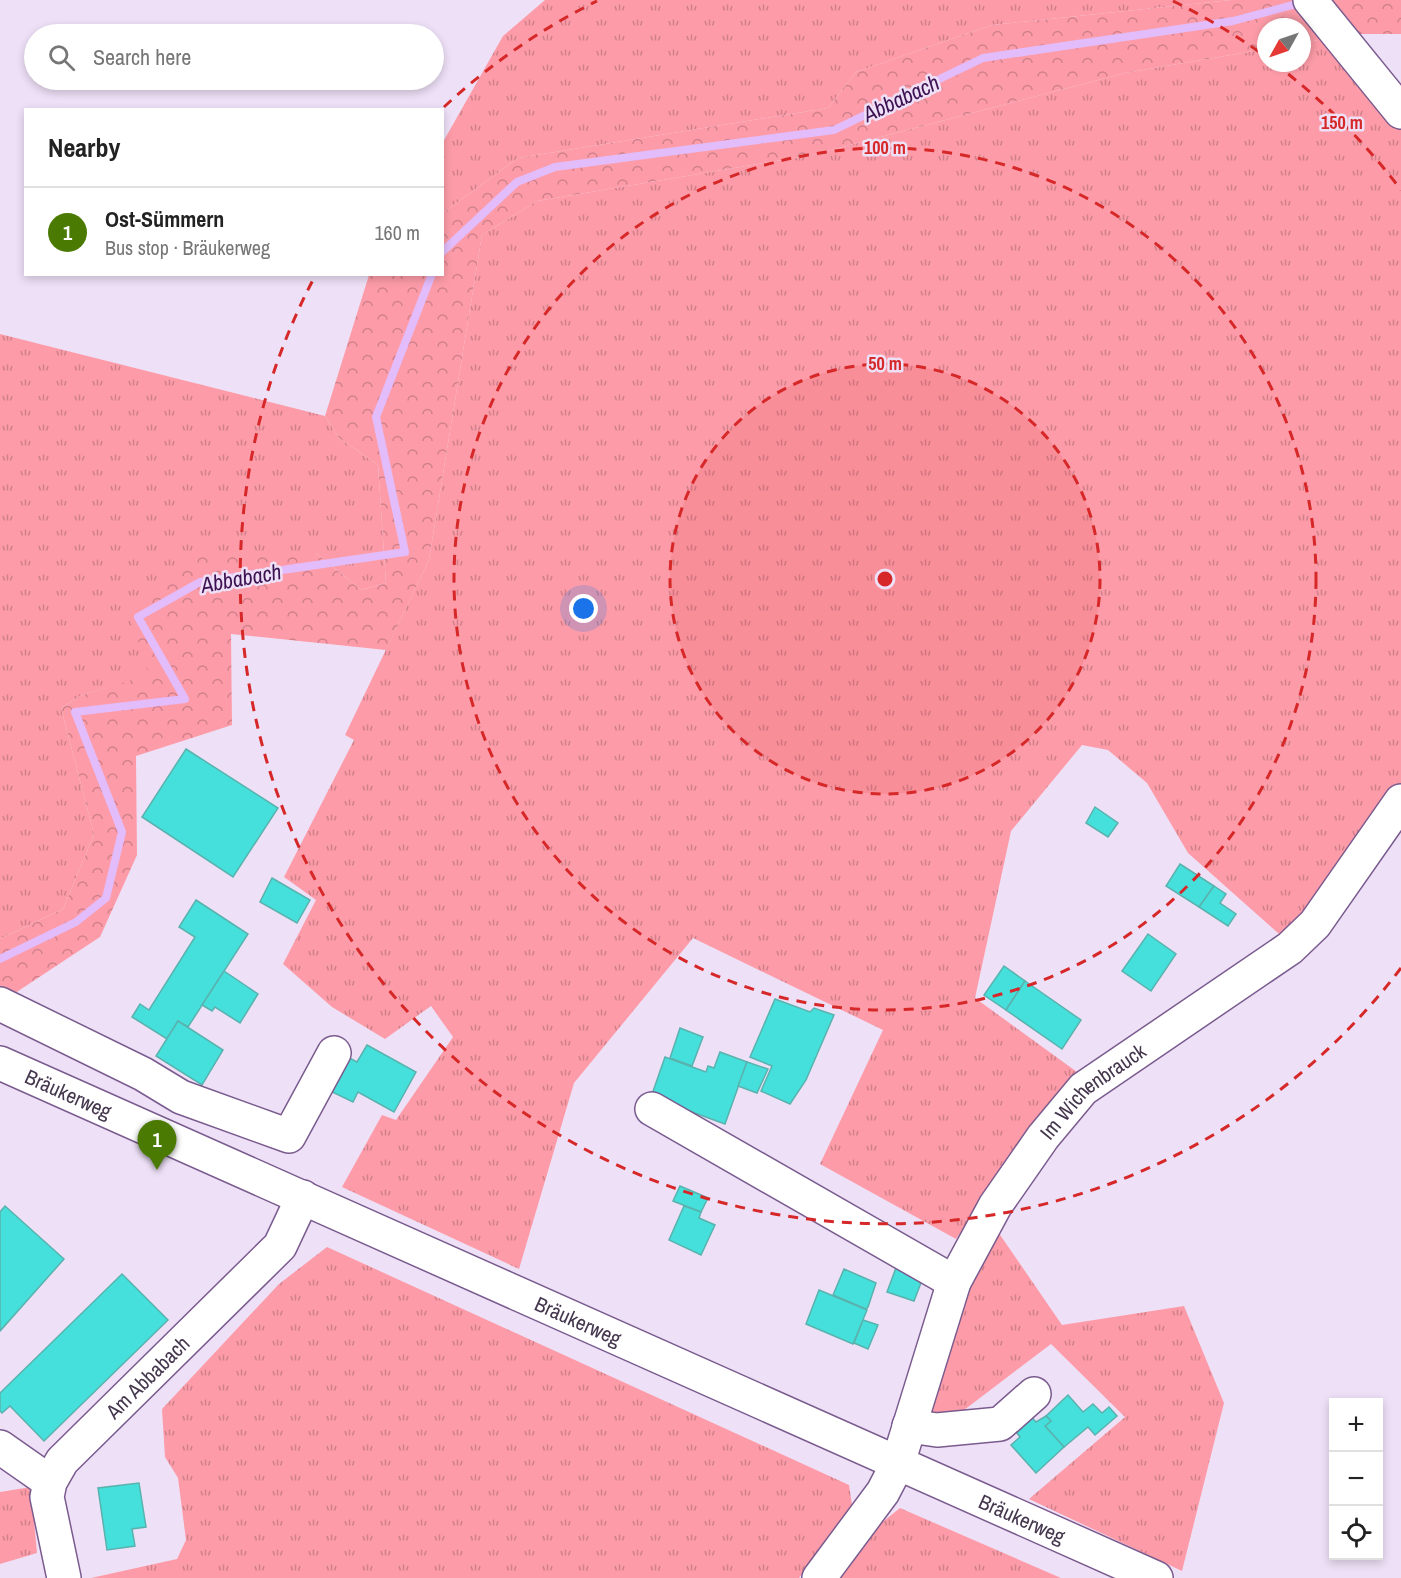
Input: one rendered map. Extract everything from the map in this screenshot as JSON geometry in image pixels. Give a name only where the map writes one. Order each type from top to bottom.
[{"type":"street","points":[[1315,6],[1401,112]]},
{"type":"street","name":"Im Wichenbrauck","points":[[819,1578],[883,1492],[898,1463],[954,1282],[995,1206],[1043,1137],[1083,1089],[1290,948],[1315,924],[1401,801]]},
{"type":"street","points":[[0,1004],[143,1074],[182,1096],[290,1136],[334,1053]]},
{"type":"street","name":"Bräukerweg","points":[[0,1063],[1156,1578]]},
{"type":"street","points":[[161,1134],[182,1096]]},
{"type":"street","points":[[652,1110],[954,1282]]},
{"type":"street","name":"Am Abbabach","points":[[50,1482],[62,1461],[280,1246],[303,1197]]},
{"type":"street","points":[[909,1426],[937,1430],[1000,1424],[1034,1394]]},
{"type":"street","points":[[0,1447],[50,1482],[49,1513],[64,1578]]},
{"type":"green space","points":[[545,0],[1231,0],[992,25],[856,72],[828,108],[518,158],[444,212],[444,140],[503,36]]},
{"type":"green space","points":[[1231,0],[1401,0],[1401,34],[1352,34],[1311,41],[1311,18],[1257,18],[1257,51],[1125,73],[812,155],[537,201],[482,235],[429,560],[386,650],[231,634],[232,725],[136,756],[137,855],[100,937],[0,1003],[0,939],[63,909],[94,834],[61,708],[82,695],[149,675],[129,613],[183,558],[316,553],[361,590],[386,583],[378,465],[339,438],[325,416],[369,276],[444,276],[444,212],[518,158],[828,108],[856,72],[992,25]]},
{"type":"green space","points":[[1352,34],[1401,96],[1401,812],[1311,951],[1278,933],[1188,853],[1147,783],[1108,750],[1082,745],[1011,831],[975,998],[1077,1072],[956,1239],[820,1164],[883,1030],[693,938],[574,1083],[519,1269],[342,1187],[382,1115],[396,1120],[453,1037],[431,1006],[385,1039],[332,1007],[283,964],[316,900],[284,877],[354,740],[345,735],[429,560],[482,235],[537,201],[812,155],[1125,73],[1257,51],[1257,72],[1311,72],[1311,41]]},
{"type":"green space","points":[[0,334],[325,416],[339,438],[378,465],[386,583],[361,590],[316,553],[149,676],[82,695],[61,708],[94,834],[63,909],[0,939]]},
{"type":"green space","points":[[994,1226],[1062,1325],[1184,1306],[1224,1403],[1182,1571],[1029,1499],[1125,1417],[1051,1344],[947,1423],[921,1419],[962,1284]]},
{"type":"green space","points":[[327,1247],[849,1485],[852,1505],[799,1578],[91,1578],[177,1559],[186,1540],[178,1478],[165,1457],[162,1409],[279,1284]]},
{"type":"green space","points":[[31,1487],[37,1553],[0,1564],[0,1492]]},
{"type":"green space","points":[[900,1508],[1061,1578],[838,1578],[880,1524]]},
{"type":"building","points":[[186,749],[278,808],[233,877],[142,817]]},
{"type":"building","points":[[1095,807],[1118,823],[1108,837],[1086,823]]},
{"type":"building","points":[[1180,864],[1214,886],[1199,907],[1166,886]]},
{"type":"building","points":[[272,878],[310,900],[297,923],[260,902]]},
{"type":"building","points":[[1214,886],[1226,894],[1220,903],[1236,914],[1228,926],[1199,907]]},
{"type":"building","points":[[196,900],[248,934],[188,1027],[178,1021],[167,1039],[132,1017],[140,1004],[149,1010],[195,937],[179,927]]},
{"type":"building","points":[[1148,934],[1176,954],[1151,991],[1122,971]]},
{"type":"building","points":[[1004,966],[1025,981],[1006,1010],[984,995]]},
{"type":"building","points":[[224,971],[258,994],[240,1023],[215,1007],[212,1011],[202,1005]]},
{"type":"building","points":[[1025,981],[1081,1020],[1062,1049],[1006,1010]]},
{"type":"building","points":[[775,999],[810,1012],[814,1008],[834,1015],[806,1080],[790,1104],[761,1091],[772,1066],[750,1057]]},
{"type":"building","points":[[178,1021],[223,1050],[202,1085],[156,1056]]},
{"type":"building","points":[[680,1028],[703,1037],[692,1066],[670,1058]]},
{"type":"building","points":[[367,1045],[416,1072],[394,1112],[358,1092],[353,1102],[326,1089],[344,1055],[357,1062]]},
{"type":"building","points":[[720,1052],[747,1062],[725,1124],[651,1097],[665,1057],[706,1072],[708,1066],[714,1068]]},
{"type":"building","points":[[747,1062],[768,1069],[757,1093],[738,1086]]},
{"type":"building","points":[[680,1186],[708,1198],[701,1212],[673,1201]]},
{"type":"building","points":[[5,1206],[64,1259],[0,1331],[0,1212]]},
{"type":"building","points":[[684,1206],[701,1212],[699,1218],[715,1225],[701,1255],[669,1240]]},
{"type":"building","points":[[897,1265],[924,1275],[914,1301],[887,1292]]},
{"type":"building","points":[[844,1269],[876,1283],[866,1309],[833,1295]]},
{"type":"building","points":[[122,1274],[168,1320],[44,1441],[10,1406],[2,1413],[0,1411],[0,1393]]},
{"type":"building","points":[[819,1290],[867,1310],[853,1344],[806,1324]]},
{"type":"building","points":[[863,1320],[878,1325],[868,1349],[854,1343]]},
{"type":"building","points":[[1068,1395],[1083,1412],[1093,1404],[1102,1413],[1109,1407],[1117,1416],[1095,1435],[1088,1427],[1064,1447],[1045,1426],[1051,1421],[1046,1416]]},
{"type":"building","points":[[1028,1413],[1036,1422],[1046,1416],[1051,1421],[1045,1426],[1064,1447],[1036,1473],[1011,1445],[1020,1437],[1012,1427]]},
{"type":"building","points":[[139,1483],[146,1527],[132,1529],[135,1546],[107,1550],[98,1488]]},
{"type":"waterway","name":"Abbabach","points":[[444,250],[517,182],[555,167],[834,130],[983,58],[1233,21],[1304,2]]},
{"type":"waterway","name":"Abbabach","points":[[0,959],[76,922],[106,898],[122,832],[75,712],[185,699],[138,617],[200,582],[405,552],[376,417],[431,276]]},
{"type":"place","name":"Ost-Sümmern","points":[[157,1170]]}]
